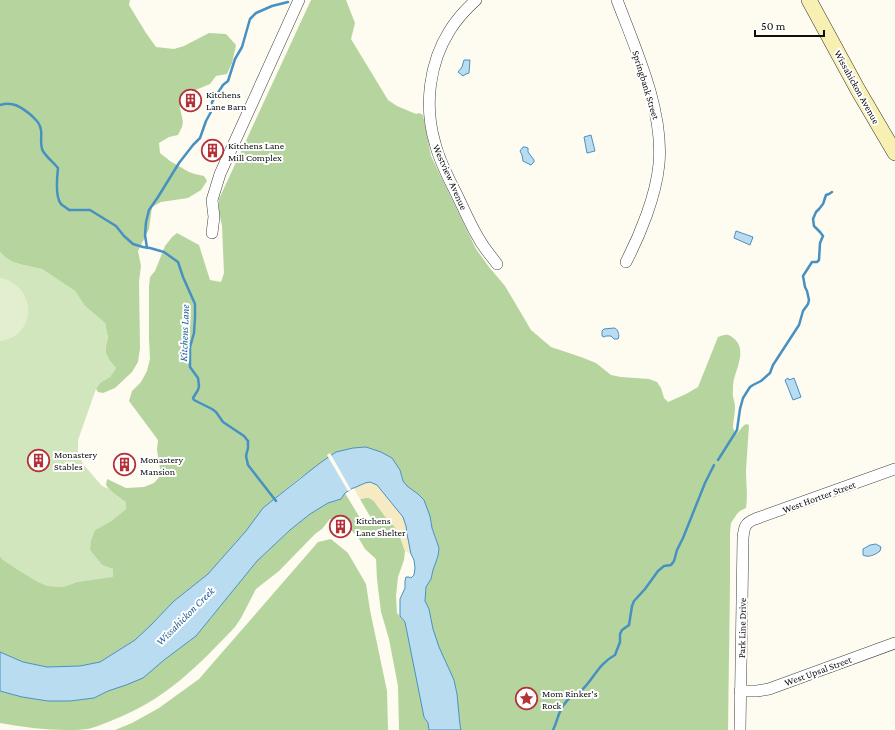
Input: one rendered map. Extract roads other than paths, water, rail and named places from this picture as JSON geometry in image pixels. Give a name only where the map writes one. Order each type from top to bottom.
[{"type":"street","points":[[212,233],[214,217],[212,200],[220,174],[299,0]]},
{"type":"street","name":"Westview Avenue","points":[[476,0],[448,33],[441,48],[432,76],[429,104],[433,138],[443,165],[474,230],[497,264]]},
{"type":"street","name":"Springbank Street","points":[[617,0],[652,97],[657,119],[659,148],[658,172],[652,198],[637,239],[626,262]]},
{"type":"street","name":"Wissahickon Avenue","points":[[809,0],[868,108],[895,153]]},
{"type":"street","name":"West Hortter Street","points":[[745,527],[755,519],[895,469]]},
{"type":"street","name":"Park Line Drive","points":[[740,730],[743,538],[745,527]]},
{"type":"street","name":"West Upsal Street","points":[[740,691],[769,689],[895,643]]},
{"type":"water","points":[[464,60],[470,60],[469,73],[463,76],[458,72],[462,67]]},
{"type":"water","points":[[591,135],[595,151],[587,153],[584,137]]},
{"type":"water","points":[[523,147],[528,148],[528,152],[534,160],[531,165],[523,161],[520,151]]},
{"type":"water","points":[[736,231],[753,237],[750,245],[734,238]]},
{"type":"water","points":[[614,328],[618,332],[618,339],[614,339],[611,336],[602,336],[602,331],[604,329]]},
{"type":"water","points":[[788,378],[789,380],[794,378],[801,397],[793,400],[785,380]]},
{"type":"water","name":"Wissahickon Creek","points":[[366,447],[381,452],[392,458],[400,470],[403,481],[424,500],[430,516],[432,528],[439,548],[431,579],[426,587],[425,601],[429,609],[433,629],[439,647],[454,680],[461,730],[429,730],[428,723],[424,717],[405,622],[400,616],[400,599],[405,588],[406,577],[411,578],[414,575],[414,560],[411,554],[403,517],[377,485],[370,482],[353,488],[345,493],[341,499],[328,503],[310,514],[290,530],[257,561],[196,636],[143,678],[94,698],[70,701],[48,701],[22,697],[0,691],[0,652],[23,662],[47,667],[80,666],[100,662],[135,640],[174,601],[208,574],[246,531],[263,508],[336,452]]},
{"type":"water","points":[[876,544],[881,547],[880,551],[872,556],[863,555],[863,549],[870,545]]},
{"type":"waterway","points":[[147,248],[145,235],[149,210],[179,163],[200,138],[212,110],[212,102],[223,85],[228,81],[235,59],[242,47],[250,19],[256,13],[272,6],[288,2]]},
{"type":"waterway","name":"Kitchens Lane","points":[[0,105],[13,104],[31,115],[39,123],[42,149],[58,168],[57,192],[59,201],[62,205],[69,210],[90,210],[116,226],[133,244],[164,252],[178,262],[195,304],[194,333],[190,347],[190,367],[198,378],[199,386],[193,398],[194,400],[212,409],[223,422],[244,436],[248,441],[246,456],[248,465],[276,501]]},
{"type":"waterway","points":[[718,460],[737,430],[743,398],[750,387],[761,381],[770,373],[773,365],[799,325],[803,311],[808,304],[809,300],[803,276],[812,262],[817,262],[819,260],[820,243],[823,236],[814,226],[813,219],[816,212],[823,204],[826,195],[832,192]]},
{"type":"waterway","points":[[553,730],[561,708],[567,700],[581,691],[600,667],[615,655],[620,642],[620,634],[622,630],[629,625],[634,601],[658,571],[664,566],[671,565],[674,561],[677,550],[714,465]]},
{"type":"place","name":"Kitchens Lane Barn","points":[[190,100]]},
{"type":"place","name":"Kitchens Lane Mill Complex","points":[[213,151]]},
{"type":"place","name":"Monastery Stables","points":[[38,460]]},
{"type":"place","name":"Monastery Mansion","points":[[124,465]]},
{"type":"place","name":"Kitchens Lane Shelter","points":[[340,526]]},
{"type":"place","name":"Mom Rinker's Rock","points":[[526,699]]}]
